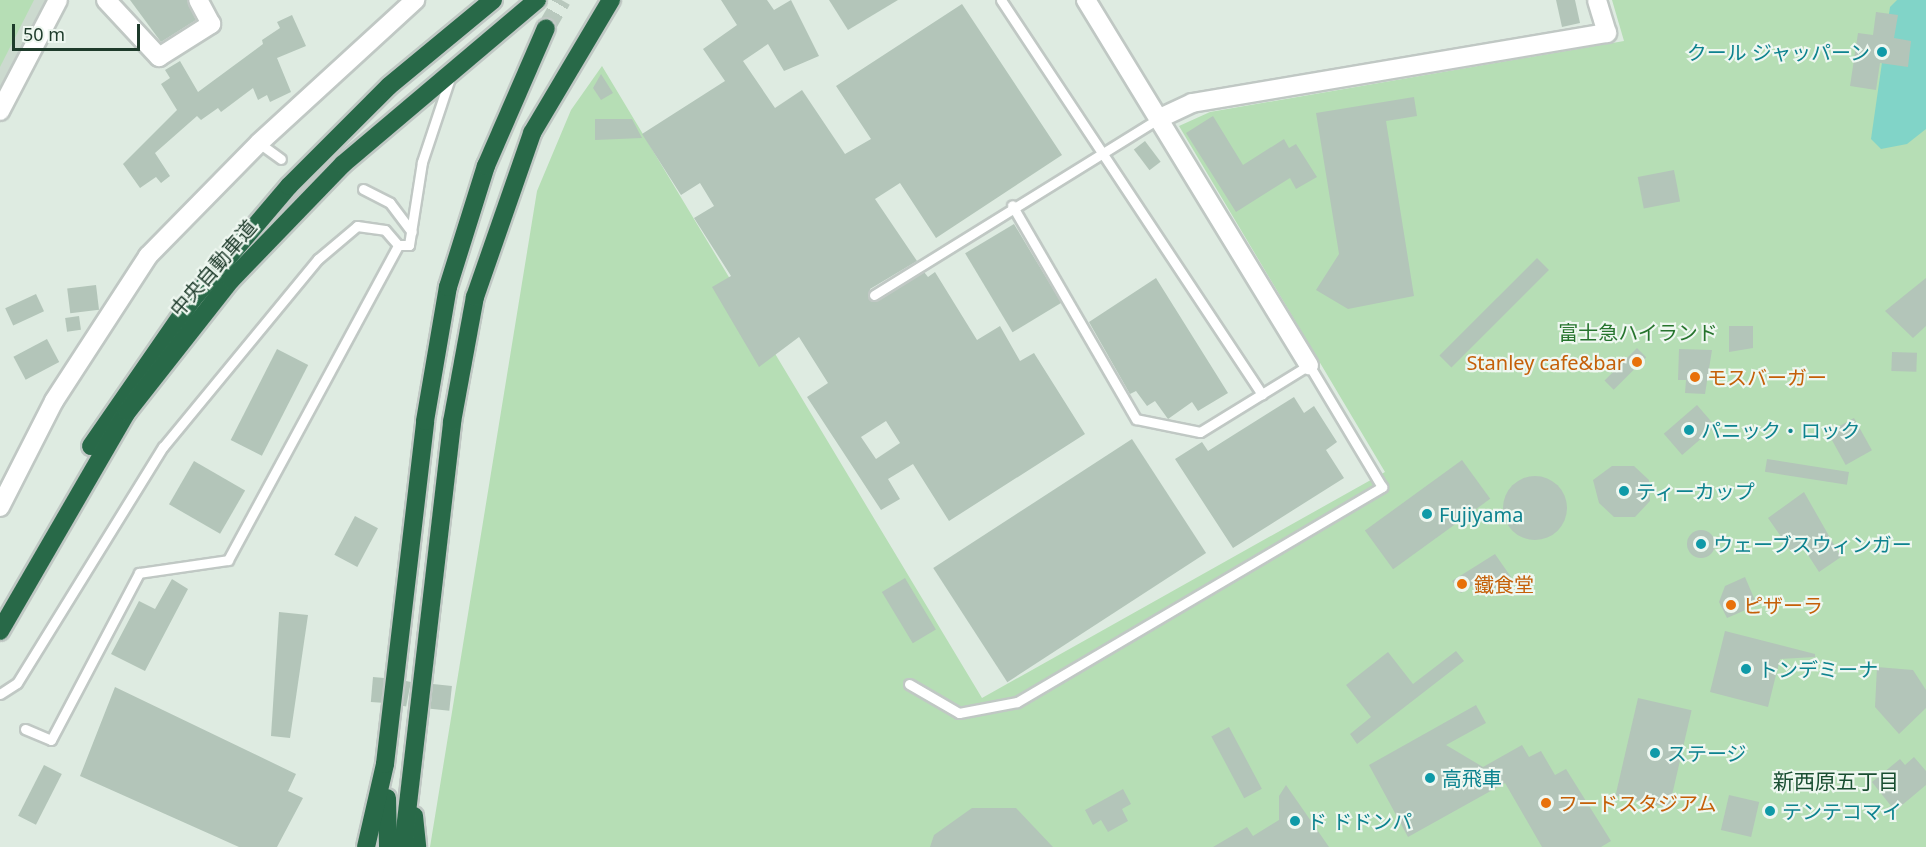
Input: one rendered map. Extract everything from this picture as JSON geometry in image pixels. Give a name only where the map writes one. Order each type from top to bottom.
[{"type":"highway","name":"中央自動車道","points":[[0,606],[111,412],[192,300],[328,144],[493,0]]},
{"type":"highway","name":"中央自動車道","points":[[0,631],[82,481],[178,343],[290,215],[454,68],[537,0]]},
{"type":"highway","points":[[403,847],[452,422],[475,297],[532,133],[611,0]]},
{"type":"highway","points":[[366,847],[385,764],[425,421],[448,287],[486,166],[546,28]]},
{"type":"highway","points":[[385,764],[388,847]]},
{"type":"highway","points":[[412,784],[417,847]]},
{"type":"street","points":[[0,111],[57,0]]},
{"type":"street","points":[[106,0],[159,57],[211,24],[198,0]]},
{"type":"street","points":[[0,507],[54,401],[148,256],[259,143],[415,0]]},
{"type":"street","points":[[1086,0],[1309,365]]},
{"type":"street","points":[[1158,119],[1191,103],[1607,33],[1597,0]]},
{"type":"lane","points":[[1001,0],[1105,150],[1262,394]]},
{"type":"lane","points":[[0,694],[17,683],[163,447],[318,259],[357,226],[385,231],[398,245],[409,245],[422,162],[454,68]]},
{"type":"lane","points":[[874,295],[1012,205],[1158,119]]},
{"type":"lane","points":[[259,143],[281,159]]},
{"type":"lane","points":[[363,189],[390,203],[412,232]]},
{"type":"lane","points":[[909,684],[959,713],[1017,702],[1382,487],[1309,365],[1200,432],[1136,419],[1012,205]]},
{"type":"lane","points":[[25,729],[51,740],[139,573],[228,560],[398,245]]},
{"type":"shaded area","points":[[0,0],[47,0],[0,91]]},
{"type":"green space","points":[[0,0],[34,0],[0,67]]},
{"type":"green space","name":"富士急ハイランド","points":[[1612,0],[1926,0],[1926,847],[430,847],[537,191],[571,110],[602,66],[982,698],[1385,472],[1179,126],[1210,112],[1624,41]]},
{"type":"water","points":[[1897,0],[1926,0],[1926,129],[1907,144],[1881,149],[1871,139],[1890,7]]},
{"type":"building","points":[[130,0],[187,0],[196,20],[161,42]]},
{"type":"building","points":[[721,0],[767,0],[774,10],[791,0],[819,56],[784,71],[768,44],[743,61],[775,108],[802,90],[845,154],[871,139],[836,86],[962,4],[1062,155],[936,238],[900,183],[875,199],[917,261],[870,289],[869,299],[877,301],[924,272],[928,277],[935,272],[977,340],[1000,326],[1020,361],[1034,353],[1085,434],[949,521],[913,464],[888,479],[900,499],[881,510],[807,397],[828,383],[799,337],[759,367],[712,287],[731,276],[694,218],[714,206],[700,183],[681,195],[642,134],[725,81],[703,49],[737,25]],"holes":[[[886,421],[900,443],[876,459],[861,437]]]},
{"type":"building","points":[[829,0],[898,0],[848,30]]},
{"type":"building","points":[[1556,0],[1575,0],[1580,23],[1562,27]]},
{"type":"building","name":"クール ジャッパーン","points":[[1876,12],[1898,15],[1894,38],[1911,41],[1908,67],[1880,63],[1876,90],[1850,86],[1858,33],[1873,35]]},
{"type":"building","points":[[292,15],[306,46],[277,58],[291,92],[270,102],[267,95],[258,100],[253,88],[221,112],[218,108],[201,120],[197,116],[155,153],[170,176],[161,183],[156,177],[140,188],[123,164],[177,110],[161,84],[170,78],[165,70],[180,61],[198,92],[263,44],[262,40],[280,28],[277,22]]},
{"type":"building","points":[[601,74],[613,93],[601,100],[593,88]]},
{"type":"building","points":[[1414,97],[1417,116],[1386,121],[1414,296],[1348,309],[1316,290],[1339,254],[1316,113]]},
{"type":"building","points":[[1213,116],[1243,165],[1284,139],[1289,148],[1296,144],[1317,177],[1296,189],[1290,178],[1236,212],[1186,133]]},
{"type":"building","points":[[595,119],[632,119],[642,138],[595,140]]},
{"type":"building","points":[[1145,141],[1161,162],[1149,170],[1134,149]]},
{"type":"building","points":[[1674,170],[1680,201],[1644,208],[1638,177]]},
{"type":"building","points":[[1014,224],[1061,303],[1013,332],[965,253]]},
{"type":"building","points":[[1537,258],[1549,270],[1451,368],[1439,356]]},
{"type":"building","points":[[1156,278],[1228,393],[1198,411],[1192,402],[1168,419],[1155,401],[1147,406],[1136,391],[1130,394],[1089,322]]},
{"type":"building","points":[[1926,278],[1926,326],[1913,338],[1885,311]]},
{"type":"building","points":[[96,285],[99,310],[70,313],[67,289]]},
{"type":"building","points":[[36,294],[44,311],[13,326],[5,308]]},
{"type":"building","points":[[79,316],[81,330],[67,332],[65,318]]},
{"type":"building","points":[[1729,326],[1753,326],[1753,348],[1729,352]]},
{"type":"building","points":[[47,339],[59,362],[26,380],[13,357]]},
{"type":"building","points":[[1637,348],[1646,357],[1614,390],[1604,381]]},
{"type":"building","points":[[277,349],[308,365],[262,456],[231,440]]},
{"type":"building","points":[[1679,349],[1712,350],[1705,394],[1685,393],[1686,380],[1678,380]]},
{"type":"building","points":[[1892,352],[1917,353],[1916,372],[1891,371]]},
{"type":"building","points":[[1294,397],[1304,413],[1314,406],[1337,442],[1326,450],[1344,478],[1233,548],[1175,459],[1202,442],[1208,451]]},
{"type":"building","name":"パニック・ロック","points":[[1697,405],[1715,426],[1682,455],[1664,434]]},
{"type":"building","points":[[1854,418],[1872,450],[1846,465],[1828,433]]},
{"type":"building","points":[[1132,439],[1206,553],[1007,682],[933,568]]},
{"type":"building","points":[[1767,459],[1849,472],[1847,485],[1765,472]]},
{"type":"building","name":"Fujiyama","points":[[1462,460],[1490,499],[1393,569],[1365,531]]},
{"type":"building","points":[[194,461],[245,490],[220,534],[169,504]]},
{"type":"building","name":"ティーカップ","points":[[1612,466],[1634,466],[1649,480],[1650,501],[1635,517],[1614,517],[1599,503],[1593,480]]},
{"type":"building","points":[[1535,476],[1553,482],[1561,490],[1567,508],[1561,526],[1553,534],[1535,540],[1517,534],[1509,526],[1503,508],[1509,490],[1517,482]]},
{"type":"building","points":[[1804,492],[1841,557],[1819,572],[1801,544],[1791,551],[1768,518]]},
{"type":"building","points":[[355,516],[378,528],[357,567],[334,555]]},
{"type":"building","name":"ウェーブスウィンガー","points":[[1701,530],[1711,534],[1715,544],[1711,554],[1701,558],[1691,554],[1687,544],[1691,534]]},
{"type":"building","points":[[1495,554],[1511,577],[1492,590],[1484,578],[1461,593],[1452,581]]},
{"type":"building","points":[[1745,577],[1757,605],[1727,618],[1719,602],[1725,586]]},
{"type":"building","points":[[905,578],[936,629],[913,643],[882,592]]},
{"type":"building","points":[[172,579],[188,589],[145,671],[111,654],[139,601],[155,609]]},
{"type":"building","points":[[279,612],[308,615],[290,738],[271,736]]},
{"type":"building","name":"トンデミーナ","points":[[1725,631],[1815,654],[1815,657],[1780,659],[1768,707],[1710,692]]},
{"type":"building","points":[[1456,651],[1464,661],[1357,744],[1350,734],[1371,717],[1346,685],[1388,652],[1413,684]]},
{"type":"building","points":[[1877,667],[1913,670],[1926,690],[1926,708],[1899,734],[1875,707]]},
{"type":"building","points":[[373,677],[384,678],[382,703],[371,702]]},
{"type":"building","points":[[406,681],[411,682],[406,706],[401,706]]},
{"type":"building","points":[[433,684],[452,686],[449,711],[430,709]]},
{"type":"building","points":[[115,687],[296,774],[288,791],[303,798],[277,847],[239,847],[80,776]]},
{"type":"building","name":"ステージ","points":[[1638,698],[1692,710],[1669,808],[1616,795]]},
{"type":"building","points":[[1476,705],[1486,723],[1446,745],[1483,767],[1522,745],[1529,757],[1541,751],[1555,775],[1566,769],[1611,841],[1601,847],[1542,847],[1505,783],[1408,837],[1369,765]]},
{"type":"building","points":[[1229,727],[1262,789],[1244,798],[1211,736]]},
{"type":"building","points":[[1914,757],[1926,771],[1926,785],[1895,811],[1872,782],[1900,759],[1905,765]]},
{"type":"building","points":[[44,765],[62,774],[36,825],[18,816]]},
{"type":"building","points":[[1286,785],[1329,847],[1213,847],[1247,827],[1253,836],[1279,820],[1279,796]]},
{"type":"building","points":[[1123,789],[1131,804],[1122,809],[1128,821],[1108,832],[1101,820],[1093,825],[1085,810]]},
{"type":"building","points":[[1729,795],[1759,802],[1751,837],[1721,830]]},
{"type":"building","points":[[972,808],[1016,808],[1053,847],[930,847],[934,835]]},
{"type":"tunnel","points":[[546,28],[562,0]]},
{"type":"place","name":"クール ジャッパーン","points":[[1882,52]]},
{"type":"place","name":"Stanley cafe&bar","points":[[1637,362]]},
{"type":"place","name":"モスバーガー","points":[[1695,377]]},
{"type":"place","name":"パニック・ロック","points":[[1689,430]]},
{"type":"place","name":"ティーカップ","points":[[1624,491]]},
{"type":"place","name":"Fujiyama","points":[[1427,514]]},
{"type":"place","name":"ウェーブスウィンガー","points":[[1701,544]]},
{"type":"place","name":"鐵食堂","points":[[1462,584]]},
{"type":"place","name":"ピザーラ","points":[[1731,605]]},
{"type":"place","name":"トンデミーナ","points":[[1746,669]]},
{"type":"place","name":"ステージ","points":[[1655,753]]},
{"type":"place","name":"高飛車","points":[[1430,778]]},
{"type":"place","name":"フードスタジアム","points":[[1546,803]]},
{"type":"place","name":"テンテコマイ","points":[[1770,811]]},
{"type":"place","name":"ド ドドンパ","points":[[1295,821]]},
{"type":"district","name":"新西原五丁目","points":[[1836,781]]}]
